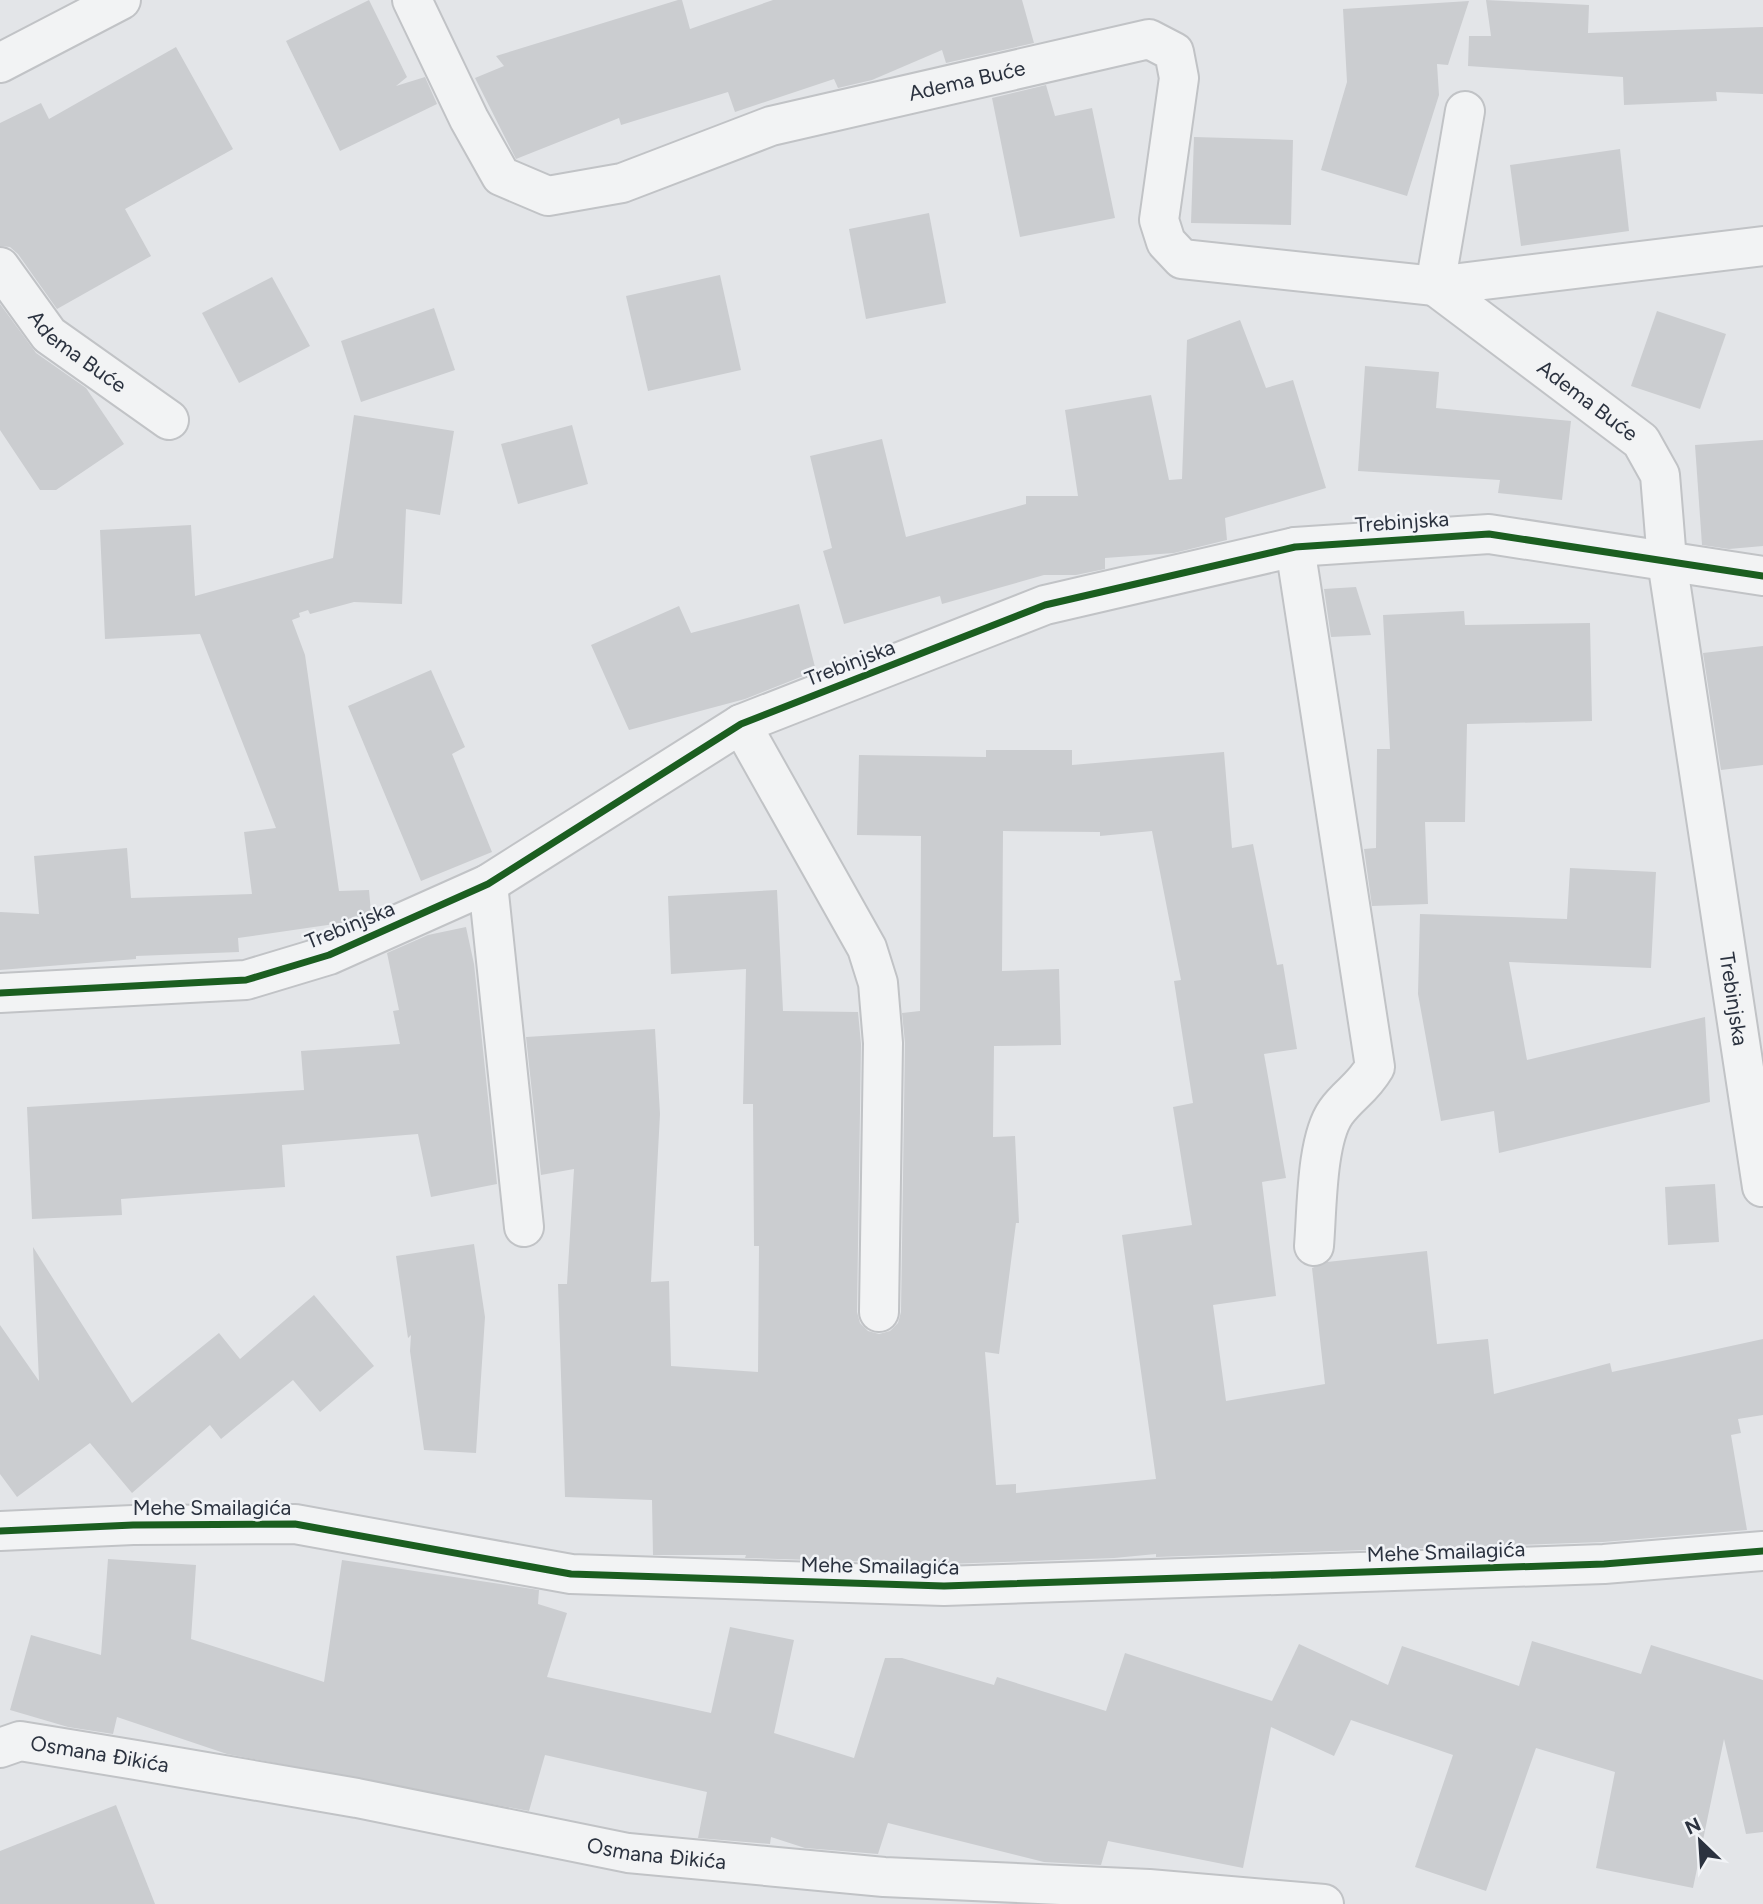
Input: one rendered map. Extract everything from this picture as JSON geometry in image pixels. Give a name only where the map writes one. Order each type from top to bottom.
[{"type":"street","points":[[0,63],[121,0]]},
{"type":"street","name":"Adema Buće","points":[[412,0],[469,119],[501,176],[548,196],[622,183],[771,126],[1149,39],[1174,52],[1178,78],[1159,219],[1166,242],[1182,259],[1435,285],[1763,246]]},
{"type":"street","points":[[1435,285],[1465,111]]},
{"type":"street","name":"Adema Buće","points":[[0,267],[48,335],[169,420]]},
{"type":"street","name":"Adema Buće","points":[[1435,285],[1641,441],[1660,475],[1667,561]]},
{"type":"street","name":"Trebinjska","points":[[0,993],[246,980],[329,955],[488,884],[741,724],[1045,606],[1295,547],[1489,534],[1763,576]]},
{"type":"street","points":[[1295,547],[1375,1067],[1364,1086],[1336,1113],[1322,1153],[1314,1246]]},
{"type":"street","name":"Trebinjska","points":[[1667,561],[1762,1187]]},
{"type":"street","points":[[741,724],[867,948],[878,983],[883,1043],[878,1312]]},
{"type":"street","points":[[488,884],[524,1227]]},
{"type":"street","name":"Mehe Smailagića","points":[[0,1531],[134,1525],[295,1524],[571,1574],[944,1586],[1604,1564],[1763,1551]]},
{"type":"street","name":"Osmana Đikića","points":[[7,1734],[357,1798],[628,1853],[884,1877],[1149,1889],[1324,1904]]},
{"type":"building","points":[[369,0],[407,77],[396,86],[425,77],[437,104],[340,151],[286,41]]},
{"type":"building","points":[[682,0],[690,29],[773,0],[1022,0],[1034,43],[946,63],[942,50],[872,80],[838,88],[834,79],[735,112],[728,92],[621,125],[619,118],[516,159],[475,78],[504,66],[496,56]]},
{"type":"building","points":[[1486,0],[1589,5],[1588,33],[1763,27],[1763,94],[1716,92],[1717,101],[1624,105],[1623,77],[1468,66],[1469,36],[1491,36]]},
{"type":"building","points":[[1469,1],[1448,65],[1437,64],[1439,95],[1407,196],[1321,170],[1347,82],[1343,9]]},
{"type":"building","points":[[176,47],[233,149],[125,209],[151,256],[57,309],[18,254],[10,247],[0,246],[0,123],[41,103],[49,119]]},
{"type":"building","points":[[1046,85],[1055,116],[1092,108],[1115,218],[1020,237],[992,98]]},
{"type":"building","points":[[1194,137],[1293,140],[1291,225],[1191,223]]},
{"type":"building","points":[[1620,149],[1629,231],[1521,246],[1510,165]]},
{"type":"building","points":[[929,213],[946,303],[866,319],[849,229]]},
{"type":"building","points":[[720,275],[741,370],[648,391],[626,296]]},
{"type":"building","points":[[272,277],[310,346],[239,383],[202,313]]},
{"type":"building","points":[[0,304],[36,353],[86,388],[124,444],[56,490],[40,490],[0,430]]},
{"type":"building","points":[[434,308],[455,370],[361,402],[341,341]]},
{"type":"building","points":[[1657,311],[1726,334],[1700,409],[1631,386]]},
{"type":"building","points":[[1240,320],[1266,388],[1293,380],[1326,488],[1225,518],[1227,540],[1174,553],[1105,558],[1105,569],[1076,575],[1044,575],[942,604],[940,596],[844,624],[823,551],[832,548],[810,456],[882,439],[906,537],[1026,504],[1026,496],[1078,496],[1065,410],[1151,395],[1169,480],[1182,479],[1187,340]]},
{"type":"building","points":[[1365,366],[1439,372],[1436,408],[1571,421],[1562,500],[1498,493],[1500,480],[1358,471]]},
{"type":"building","points":[[354,415],[454,431],[440,515],[406,509],[402,604],[354,602],[310,614],[308,610],[299,613],[300,617],[292,620],[305,655],[339,891],[369,890],[371,912],[348,922],[238,938],[239,952],[136,956],[136,959],[0,970],[0,912],[39,914],[34,856],[127,848],[131,898],[252,894],[244,832],[276,828],[200,634],[105,639],[100,530],[191,525],[195,596],[333,558]]},
{"type":"building","points":[[572,425],[588,484],[518,504],[501,444]]},
{"type":"building","points":[[1763,440],[1763,546],[1729,549],[1702,545],[1695,445]]},
{"type":"building","points":[[1356,587],[1371,635],[1331,637],[1324,589]]},
{"type":"building","points":[[799,604],[816,671],[745,699],[629,730],[591,645],[679,606],[691,633]]},
{"type":"building","points":[[1464,611],[1465,625],[1590,623],[1592,721],[1467,724],[1465,822],[1425,822],[1428,904],[1372,906],[1364,849],[1376,848],[1377,749],[1390,749],[1383,615]]},
{"type":"building","points":[[1763,646],[1763,765],[1721,770],[1703,653]]},
{"type":"building","points":[[431,670],[465,747],[452,754],[492,852],[421,881],[348,706]]},
{"type":"building","points":[[986,750],[1072,750],[1072,765],[1224,752],[1232,848],[1253,844],[1277,965],[1283,964],[1297,1049],[1264,1054],[1286,1178],[1262,1182],[1276,1296],[1213,1305],[1226,1401],[1325,1384],[1312,1268],[1327,1262],[1427,1251],[1437,1344],[1488,1339],[1494,1394],[1610,1363],[1612,1372],[1763,1339],[1763,1415],[1738,1419],[1741,1433],[1731,1435],[1747,1530],[1603,1542],[1156,1557],[1156,1554],[944,1564],[745,1558],[746,1555],[653,1555],[652,1500],[565,1497],[558,1284],[567,1284],[574,1169],[541,1175],[526,1037],[655,1029],[660,1114],[651,1282],[669,1281],[671,1366],[758,1372],[759,1246],[754,1246],[753,1104],[743,1104],[746,969],[671,974],[668,896],[777,890],[783,1011],[858,1012],[861,1044],[857,1312],[860,1323],[868,1331],[879,1334],[890,1331],[898,1323],[901,1312],[905,1043],[902,1013],[920,1011],[921,836],[857,835],[859,755],[986,757]],"holes":[[[1003,831],[1100,832],[1100,836],[1152,831],[1181,980],[1174,981],[1193,1103],[1173,1107],[1192,1225],[1122,1235],[1156,1479],[1016,1493],[1016,1484],[996,1485],[985,1352],[999,1354],[1016,1223],[1019,1223],[1015,1136],[993,1137],[994,1046],[1061,1045],[1059,969],[1002,971]]]},
{"type":"building","points":[[1570,868],[1656,872],[1651,968],[1509,962],[1527,1060],[1705,1017],[1710,1102],[1499,1153],[1494,1111],[1441,1121],[1418,994],[1420,914],[1567,919]]},
{"type":"building","points":[[466,927],[474,964],[497,1184],[431,1197],[418,1134],[282,1145],[285,1187],[121,1199],[122,1215],[32,1219],[27,1107],[304,1090],[301,1051],[400,1044],[393,1011],[399,1010],[387,953],[428,935]]},
{"type":"building","points":[[1715,1184],[1719,1242],[1668,1245],[1665,1187]]},
{"type":"building","points":[[474,1244],[485,1317],[476,1453],[424,1450],[410,1351],[411,1335],[408,1338],[396,1256]]},
{"type":"building","points":[[33,1247],[132,1403],[219,1333],[240,1359],[314,1295],[374,1366],[320,1412],[293,1380],[221,1439],[210,1425],[132,1493],[90,1443],[17,1497],[0,1474],[0,1325],[39,1381]]},
{"type":"building","points":[[108,1559],[196,1565],[191,1639],[324,1682],[342,1560],[539,1590],[538,1604],[567,1613],[547,1677],[711,1713],[730,1627],[794,1640],[774,1733],[854,1758],[885,1658],[902,1658],[994,1685],[997,1677],[1106,1711],[1125,1653],[1272,1701],[1299,1644],[1388,1685],[1402,1646],[1519,1686],[1532,1641],[1641,1674],[1651,1645],[1763,1680],[1763,1832],[1746,1834],[1724,1739],[1693,1888],[1596,1868],[1615,1772],[1536,1748],[1486,1891],[1415,1867],[1453,1755],[1351,1720],[1334,1756],[1271,1727],[1243,1868],[1108,1841],[1101,1865],[1044,1862],[888,1823],[878,1854],[805,1848],[771,1837],[770,1844],[698,1838],[707,1792],[545,1755],[529,1811],[227,1754],[117,1717],[113,1734],[68,1727],[10,1710],[31,1635],[101,1655]]},
{"type":"building","points":[[116,1805],[155,1904],[0,1904],[0,1851]]},
{"type":"cycle path","points":[[0,993],[246,980],[329,955],[488,884],[741,724],[1045,605],[1295,547],[1489,534],[1763,576]]},
{"type":"cycle path","points":[[0,1531],[133,1525],[295,1524],[571,1574],[944,1586],[1604,1564],[1763,1551]]}]
